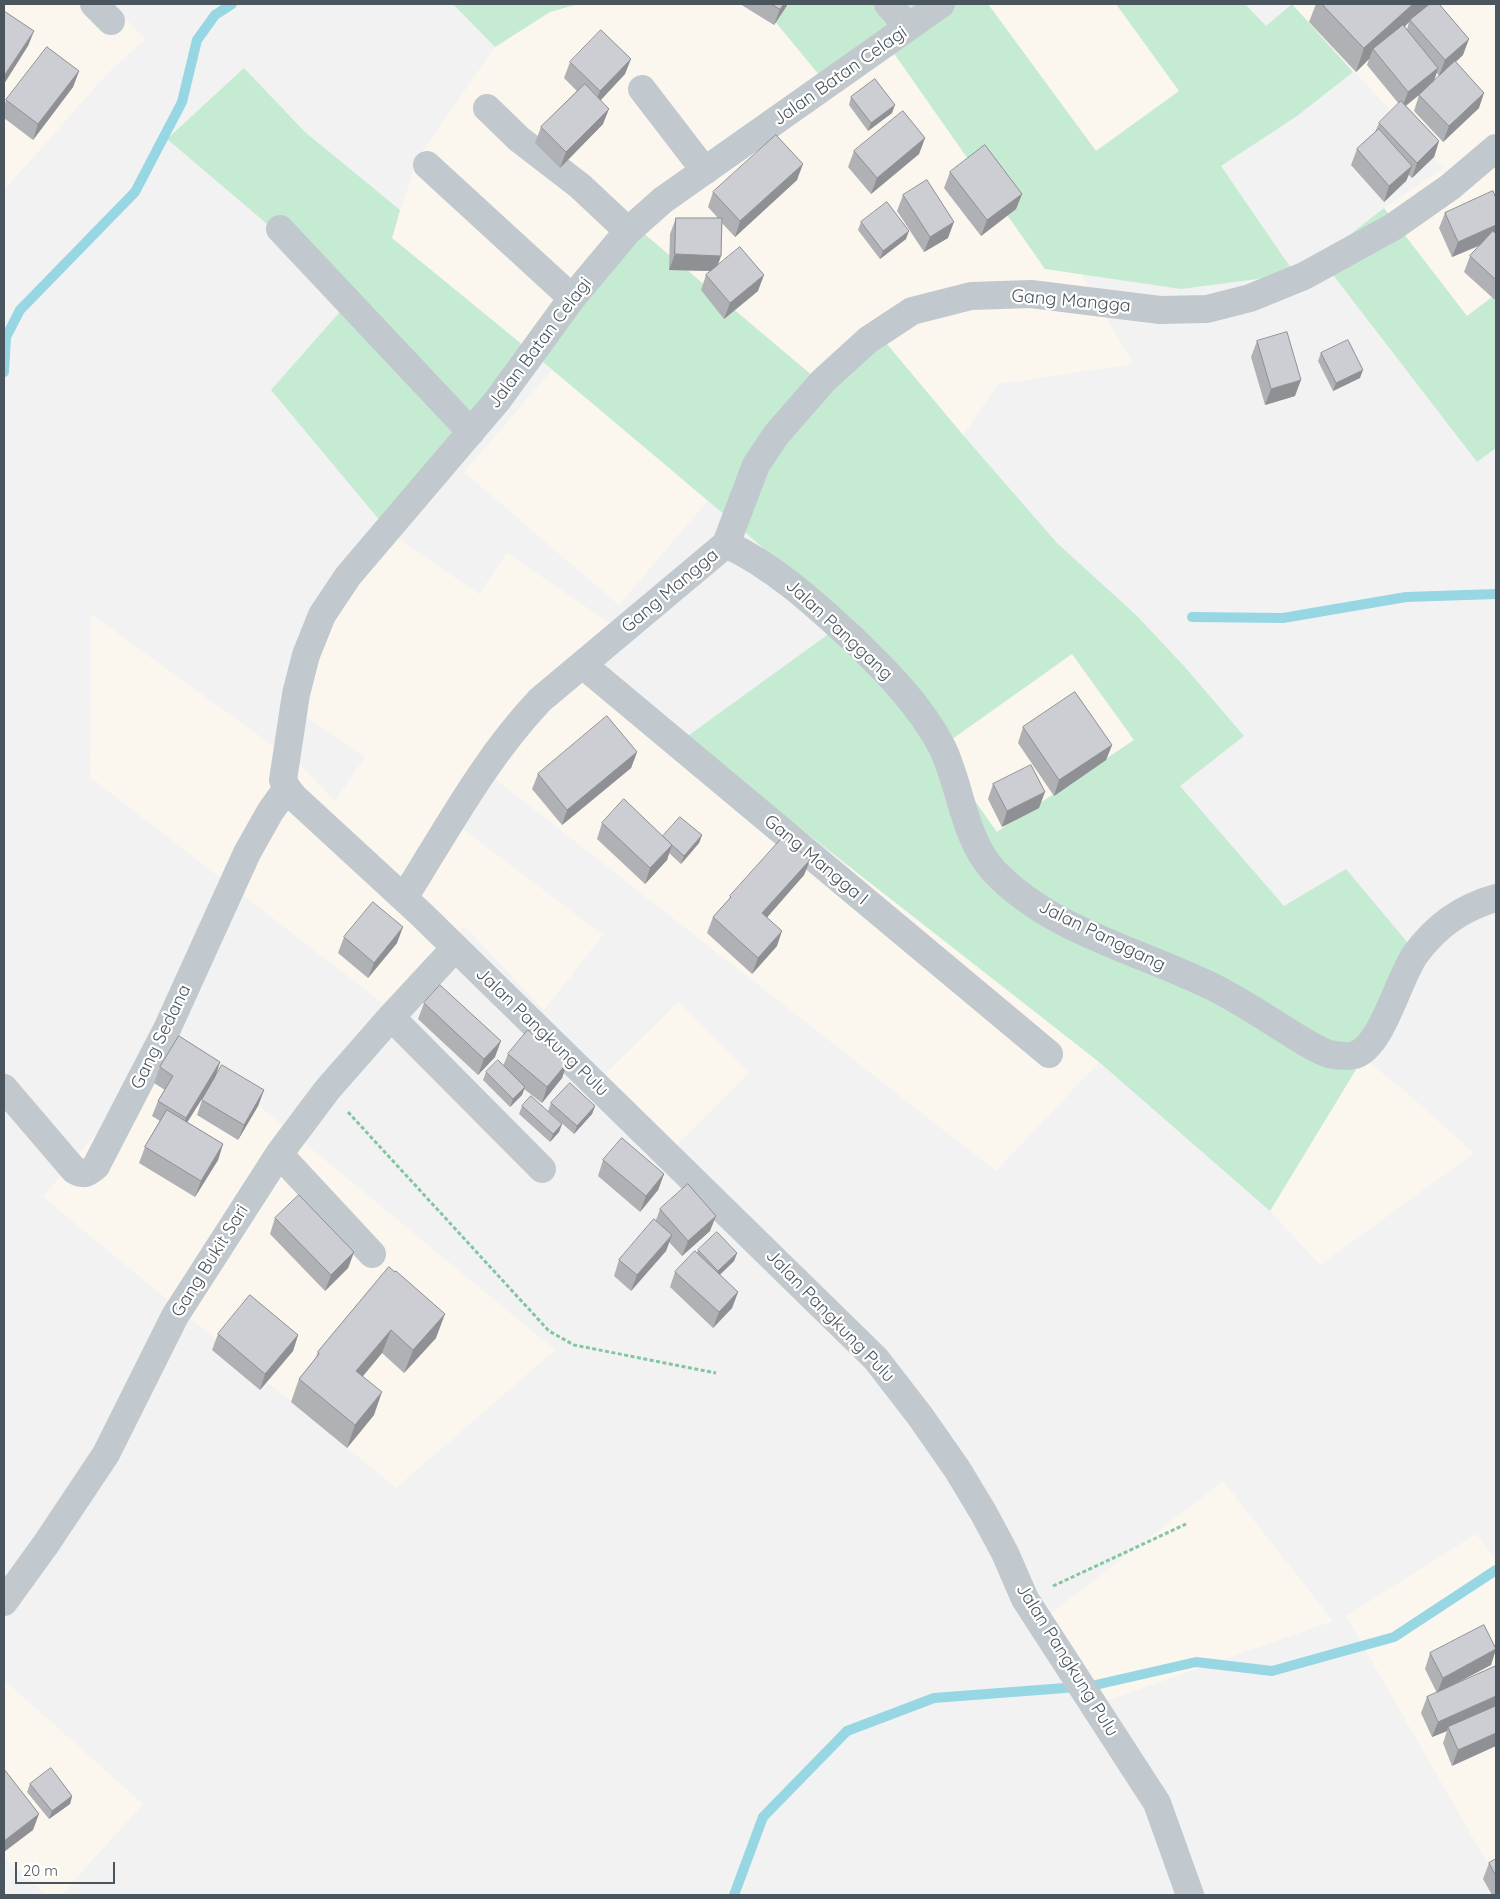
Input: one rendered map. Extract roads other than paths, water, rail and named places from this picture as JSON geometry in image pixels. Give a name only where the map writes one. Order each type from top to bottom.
[{"type":"street","points":[[888,4],[908,28]]},
{"type":"street","name":"Jalan Batan Celagi","points":[[287,788],[283,780],[296,694],[306,655],[322,615],[348,576],[497,401],[572,298],[628,231],[663,200],[941,4]]},
{"type":"street","points":[[642,89],[705,171]]},
{"type":"street","points":[[487,108],[519,138],[580,186],[628,231]]},
{"type":"street","name":"Gang Mangga","points":[[404,898],[496,753],[516,725],[540,700],[726,544],[756,465],[776,435],[823,381],[868,340],[912,311],[971,296],[1031,294],[1160,310],[1207,308],[1250,298],[1304,276],[1393,227],[1450,187],[1496,148]]},
{"type":"street","points":[[427,165],[572,298]]},
{"type":"street","points":[[280,229],[471,432]]},
{"type":"street","name":"Jalan Panggang","points":[[726,544],[749,555],[826,613],[889,674],[924,716],[943,749],[967,823],[977,845],[990,866],[1021,896],[1072,926],[1213,987],[1319,1049],[1342,1057],[1357,1054],[1369,1045],[1380,1029],[1414,956],[1454,916],[1485,901],[1496,898]]},
{"type":"street","name":"Gang Mangga I","points":[[583,665],[1049,1054]]},
{"type":"street","name":"Jalan Pangkung Pulu","points":[[287,788],[456,948],[876,1359],[920,1416],[957,1469],[996,1537],[1025,1599],[1156,1802],[1190,1895]]},
{"type":"street","name":"Gang Sedana","points":[[4,1088],[74,1170],[80,1174],[85,1174],[96,1166],[167,1029],[247,853],[270,812],[287,788]]},
{"type":"street","name":"Gang Bukit Sari","points":[[4,1602],[46,1544],[106,1454],[175,1316],[279,1154],[327,1090],[391,1017],[456,948]]},
{"type":"street","points":[[391,1017],[542,1168]]},
{"type":"street","points":[[279,1154],[372,1254]]},
{"type":"waterway","points":[[4,372],[6,337],[20,310],[135,192],[182,102],[197,40],[215,15],[232,4]]},
{"type":"waterway","points":[[1192,617],[1283,618],[1406,597],[1496,594]]},
{"type":"waterway","points":[[734,1895],[763,1817],[847,1731],[934,1698],[1091,1686],[1196,1662],[1272,1671],[1394,1637],[1496,1570]]}]
